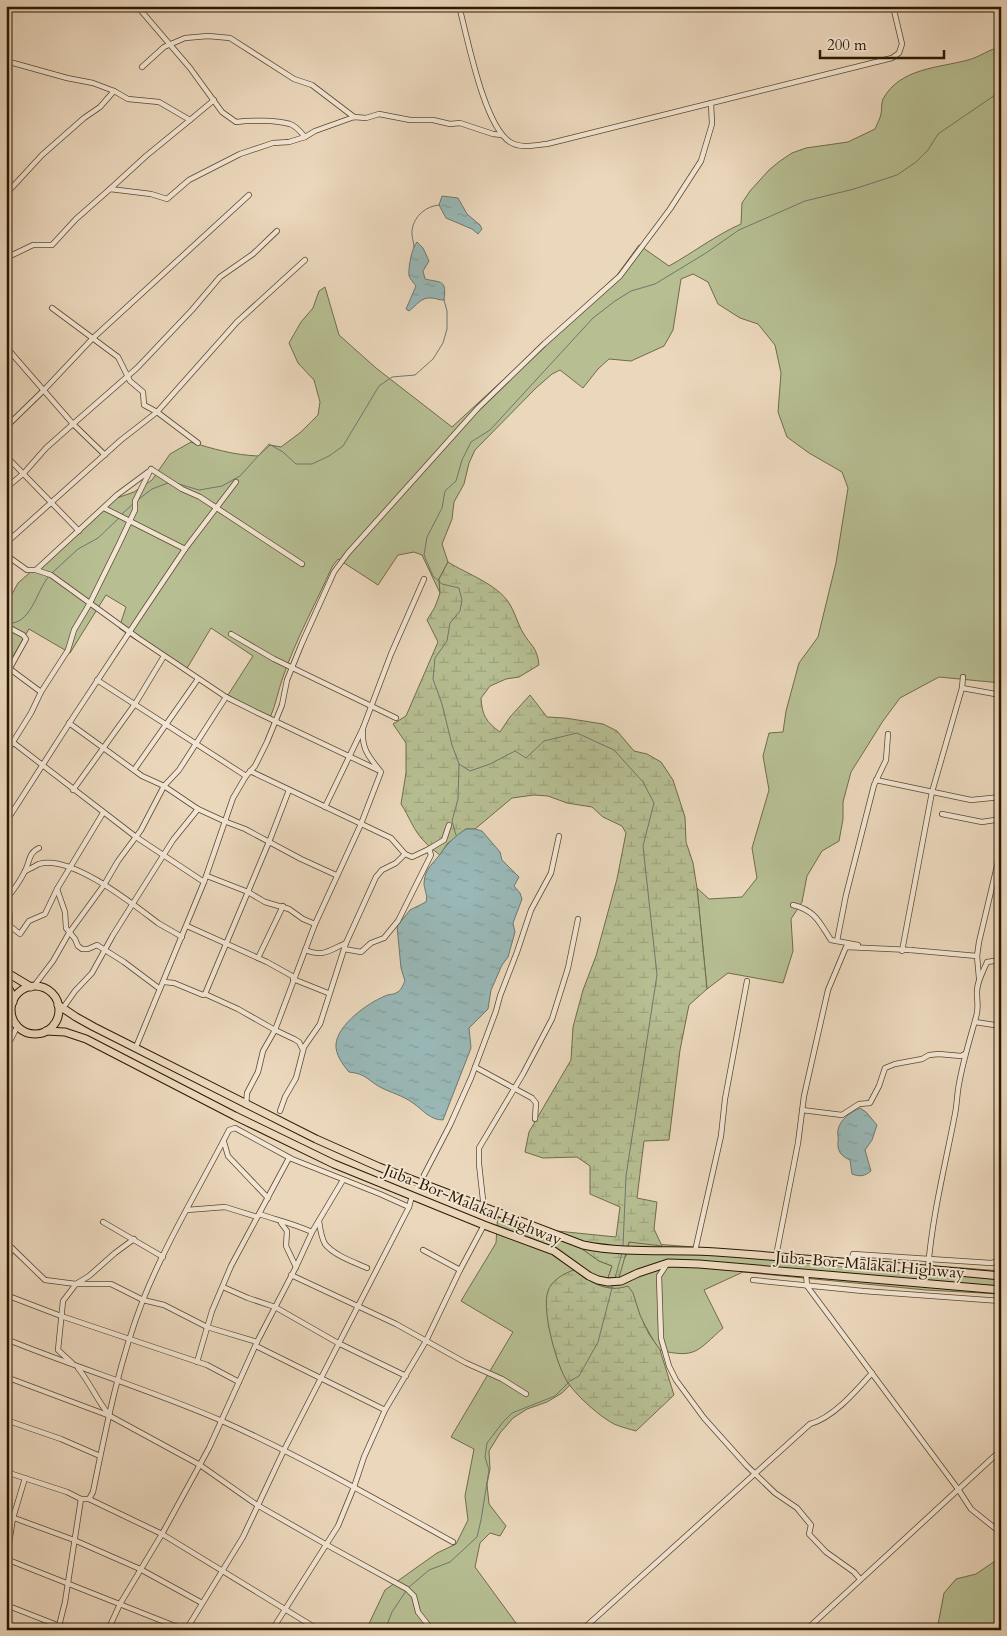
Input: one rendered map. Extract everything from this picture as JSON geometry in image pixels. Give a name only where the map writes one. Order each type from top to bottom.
[{"type":"highway","name":"Juba-Bor-Malakal Highway","points":[[6,972],[33,986],[49,991],[60,1006],[76,1018],[316,1140],[583,1245],[633,1250],[695,1251],[776,1256],[1001,1276]]},
{"type":"highway","points":[[6,984],[11,1000],[11,1012],[18,1027]]},
{"type":"highway","points":[[11,1000],[21,991],[33,986]]},
{"type":"highway","points":[[46,1031],[57,1020],[60,1006]]},
{"type":"highway","name":"Juba-Bor-Malakal Highway","points":[[18,1027],[25,1032],[34,1034],[46,1031],[65,1032],[86,1039],[282,1140],[412,1196],[484,1225],[554,1250],[589,1276],[608,1282],[621,1281],[668,1263],[699,1264],[1001,1290]]},
{"type":"street","points":[[137,6],[222,112],[236,122],[248,120],[290,124],[298,129],[305,138]]},
{"type":"street","points":[[459,6],[486,107],[502,135],[517,145],[527,146],[547,144],[892,58],[899,54],[902,44],[893,6]]},
{"type":"street","points":[[142,67],[164,47],[185,38],[208,36],[230,38],[294,79],[312,85],[354,117]]},
{"type":"street","points":[[6,61],[67,78],[93,83],[114,91],[128,100],[159,102],[190,120]]},
{"type":"street","points":[[6,194],[42,155],[84,118],[100,107],[114,91]]},
{"type":"street","points":[[6,258],[33,245],[52,245],[76,219],[146,156],[214,100]]},
{"type":"street","points":[[136,1047],[207,876],[233,798],[246,776],[255,766],[276,721],[292,667],[334,572],[348,553],[478,408],[544,344],[620,276],[670,210],[701,161],[712,124],[711,103]]},
{"type":"street","points":[[110,189],[151,194],[167,200],[188,180],[240,154],[273,144],[305,138],[315,131],[354,117],[366,118],[379,114],[410,120],[433,120],[450,124],[460,123],[493,134],[502,135]]},
{"type":"street","points":[[6,426],[43,391],[92,339],[249,195]]},
{"type":"street","points":[[6,488],[24,473],[46,448],[137,368],[192,310],[220,277],[252,254],[277,231]]},
{"type":"street","points":[[6,543],[121,440],[157,412],[237,322],[304,260]]},
{"type":"street","points":[[52,308],[71,320],[92,339],[118,356],[126,376],[143,392],[144,405],[157,412],[198,443]]},
{"type":"street","points":[[6,347],[73,424],[105,455]]},
{"type":"street","points":[[6,456],[79,530]]},
{"type":"street","points":[[36,570],[104,508],[151,469]]},
{"type":"street","points":[[151,469],[161,477],[200,497],[302,564]]},
{"type":"street","points":[[6,753],[68,650],[74,630],[90,603],[135,510],[136,501],[151,469]]},
{"type":"street","points":[[7,819],[185,549],[236,482]]},
{"type":"street","points":[[104,508],[185,549]]},
{"type":"street","points":[[6,555],[27,570],[36,570],[51,575],[164,656],[226,697],[381,772]]},
{"type":"street","points":[[325,807],[372,708],[391,654],[424,579]]},
{"type":"street","points":[[6,626],[23,635],[26,640],[6,676]]},
{"type":"street","points":[[231,634],[274,659],[396,718]]},
{"type":"street","points":[[73,790],[135,704],[164,656]]},
{"type":"street","points":[[10,669],[41,692]]},
{"type":"street","points":[[902,951],[932,792],[964,678]]},
{"type":"street","points":[[134,770],[198,679]]},
{"type":"street","points":[[97,680],[246,776]]},
{"type":"street","points":[[962,688],[1001,695]]},
{"type":"street","points":[[33,986],[53,961],[69,932],[104,885],[118,861],[136,837],[164,786],[178,770],[226,697]]},
{"type":"street","points":[[69,723],[142,776],[164,786],[198,809],[245,829],[336,875]]},
{"type":"street","points":[[363,728],[362,743],[370,758],[381,772]]},
{"type":"street","points":[[837,941],[846,895],[876,780],[886,760],[888,734]]},
{"type":"street","points":[[6,737],[103,813],[163,856],[204,882]]},
{"type":"street","points":[[250,771],[391,838],[405,854],[414,856],[444,840],[449,825]]},
{"type":"street","points":[[246,1105],[247,1093],[258,1072],[263,1051],[275,1030],[315,924],[361,824],[381,772]]},
{"type":"street","points":[[876,780],[971,800],[1001,798]]},
{"type":"street","points":[[205,994],[289,790]]},
{"type":"street","points":[[60,1006],[92,973],[163,856],[198,809]]},
{"type":"street","points":[[6,906],[10,914],[10,926],[20,934],[29,921],[44,914],[103,813]]},
{"type":"street","points":[[942,814],[982,822],[1001,821]]},
{"type":"street","points":[[424,1175],[457,1110],[475,1067],[531,910],[551,873],[559,836]]},
{"type":"street","points":[[6,899],[26,871],[29,857],[33,851],[39,848]]},
{"type":"street","points":[[928,1269],[939,1190],[959,1085],[977,1015],[979,942],[1001,848]]},
{"type":"street","points":[[344,949],[361,952],[371,943],[384,938],[403,914],[407,901],[430,861],[429,849]]},
{"type":"street","points":[[280,1111],[285,1096],[296,1078],[305,1045],[320,1024],[328,994],[346,943],[378,874],[396,863],[405,854]]},
{"type":"street","points":[[26,871],[40,864],[62,864],[104,885],[182,937]]},
{"type":"street","points":[[207,876],[248,892],[265,902],[284,906],[315,924]]},
{"type":"street","points":[[57,889],[66,928],[78,946],[82,949],[88,949],[97,945],[105,949],[160,989]]},
{"type":"street","points":[[793,905],[806,908],[816,917],[831,940],[902,951],[917,950],[978,956]]},
{"type":"street","points":[[258,958],[284,906]]},
{"type":"street","points":[[483,1200],[479,1148],[535,1054],[552,1019],[568,968],[578,919]]},
{"type":"street","points":[[187,926],[258,958],[328,994]]},
{"type":"street","points":[[305,950],[323,954],[346,943]]},
{"type":"street","points":[[776,1256],[798,1143],[802,1110],[828,990],[846,947],[911,950]]},
{"type":"street","points":[[979,980],[987,962],[1001,960]]},
{"type":"street","points":[[695,1251],[721,1136],[725,1100],[747,981]]},
{"type":"street","points":[[164,982],[174,983],[202,996],[205,994],[238,1009],[299,1042],[304,1050]]},
{"type":"street","points":[[975,1022],[1001,1026]]},
{"type":"street","points":[[6,1049],[18,1027]]},
{"type":"street","points":[[802,1110],[842,1115],[859,1104],[870,1102],[879,1086],[885,1068],[895,1064],[922,1059],[929,1055],[961,1056],[965,1054]]},
{"type":"street","points":[[475,1067],[534,1099],[536,1103],[535,1119]]},
{"type":"street","points":[[89,1499],[94,1492],[100,1456],[130,1338],[144,1300],[163,1257],[229,1130],[235,1128],[289,1158],[409,1207]]},
{"type":"street","points":[[224,1140],[224,1148],[228,1156],[268,1198]]},
{"type":"street","points":[[197,1362],[212,1311],[231,1266],[289,1158]]},
{"type":"street","points":[[108,1630],[120,1604],[200,1465],[256,1344],[312,1232],[342,1180]]},
{"type":"street","points":[[25,1478],[13,1518],[7,1561],[66,1582],[186,1630],[243,1537],[320,1378],[409,1207],[412,1196]]},
{"type":"street","points":[[187,1210],[225,1207],[278,1220],[312,1232]]},
{"type":"street","points":[[278,1220],[286,1231],[286,1246],[296,1267]]},
{"type":"street","points":[[319,1220],[322,1236],[326,1244],[345,1258],[367,1268]]},
{"type":"street","points":[[103,1222],[163,1257]]},
{"type":"street","points":[[272,1630],[338,1526],[364,1457],[385,1410],[426,1341],[484,1225]]},
{"type":"street","points":[[110,1416],[99,1404],[88,1381],[77,1366],[58,1350],[63,1301],[76,1284],[89,1276],[134,1239]]},
{"type":"street","points":[[6,1265],[12,1248],[45,1280],[76,1284],[111,1284],[144,1300],[164,1305],[207,1327],[256,1344],[385,1410]]},
{"type":"street","points":[[423,1250],[460,1270]]},
{"type":"street","points":[[851,1262],[853,1254],[991,1263],[1000,1261],[1001,1250]]},
{"type":"street","points":[[668,1263],[660,1276],[661,1338],[669,1366],[676,1380],[704,1418],[755,1474],[775,1493],[797,1508],[811,1525],[809,1534],[812,1538],[826,1552],[854,1572],[860,1579]]},
{"type":"street","points":[[806,1273],[807,1286],[971,1509],[1001,1533]]},
{"type":"street","points":[[291,1275],[357,1306],[466,1363],[502,1379],[526,1394]]},
{"type":"street","points":[[753,1280],[1001,1301]]},
{"type":"street","points":[[223,1287],[275,1307],[338,1343],[406,1376]]},
{"type":"street","points":[[6,1295],[61,1316],[197,1362],[218,1370],[239,1382]]},
{"type":"street","points":[[6,1339],[221,1421],[284,1450],[453,1542]]},
{"type":"street","points":[[582,1630],[810,1424],[824,1419],[872,1373]]},
{"type":"street","points":[[6,1377],[110,1416],[200,1465],[257,1505],[327,1546],[407,1589],[414,1596],[418,1612],[432,1630]]},
{"type":"street","points":[[6,1420],[61,1439],[100,1456]]},
{"type":"street","points":[[806,1630],[1001,1450]]},
{"type":"street","points":[[6,1472],[67,1492],[81,1499],[89,1499],[162,1534],[319,1630]]},
{"type":"street","points":[[58,1628],[65,1602],[66,1582],[81,1499]]},
{"type":"street","points":[[6,1515],[74,1540],[140,1569],[202,1602]]},
{"type":"street","points":[[6,1605],[58,1628],[70,1630]]},
{"type":"green space","points":[[1001,47],[1001,683],[939,677],[900,698],[883,721],[851,772],[843,802],[843,819],[839,841],[822,851],[807,876],[802,902],[791,919],[793,951],[783,983],[728,973],[707,989],[697,888],[709,899],[742,897],[757,878],[752,848],[769,790],[763,756],[769,733],[783,732],[786,711],[799,663],[818,637],[836,563],[848,488],[842,472],[809,453],[787,437],[778,412],[781,373],[775,345],[758,324],[740,318],[718,304],[708,282],[693,274],[681,279],[673,330],[664,346],[631,361],[609,359],[598,369],[583,388],[560,370],[552,374],[475,450],[469,463],[464,484],[454,502],[452,519],[442,544],[448,562],[439,579],[440,593],[422,555],[414,552],[398,555],[378,585],[338,559],[332,567],[294,649],[270,718],[228,695],[253,656],[211,628],[186,670],[119,628],[126,607],[106,595],[70,653],[29,629],[8,665],[6,664],[6,605],[18,583],[114,499],[134,492],[152,480],[170,454],[191,442],[224,451],[258,456],[270,445],[281,447],[301,432],[318,415],[320,402],[314,380],[298,363],[289,343],[301,322],[313,308],[319,291],[325,287],[339,335],[376,368],[452,427],[617,275],[639,245],[669,266],[741,224],[742,203],[750,191],[769,170],[792,153],[806,148],[848,142],[875,129],[881,116],[883,99],[899,81],[921,71],[968,60]]},
{"type":"green space","points":[[448,562],[489,585],[504,596],[511,606],[522,631],[535,650],[538,659],[539,665],[519,677],[506,679],[490,686],[481,698],[482,709],[491,725],[500,732],[510,717],[530,695],[547,717],[603,724],[617,731],[634,751],[647,754],[661,762],[673,780],[685,817],[686,842],[693,863],[697,888],[707,989],[689,1005],[680,1050],[669,1140],[644,1141],[637,1198],[657,1202],[654,1229],[662,1246],[629,1242],[619,1278],[608,1278],[612,1266],[599,1261],[557,1231],[616,1237],[620,1207],[590,1194],[590,1166],[577,1157],[543,1158],[525,1152],[529,1132],[571,1060],[573,1027],[583,990],[596,956],[617,879],[626,833],[622,826],[603,817],[592,807],[567,803],[548,796],[534,795],[512,798],[475,829],[466,829],[447,844],[440,855],[428,846],[418,834],[401,804],[406,773],[406,743],[393,724],[406,716],[438,642],[427,620],[435,607],[440,593],[439,579]]},
{"type":"green space","points":[[498,1211],[557,1231],[599,1261],[612,1266],[608,1278],[626,1256],[629,1242],[1001,1271],[1001,1294],[926,1290],[743,1272],[704,1290],[723,1328],[695,1351],[681,1354],[659,1350],[634,1308],[622,1293],[614,1288],[601,1287],[574,1270],[549,1327],[561,1369],[570,1385],[562,1393],[547,1402],[527,1409],[513,1418],[500,1433],[489,1451],[490,1469],[487,1484],[489,1504],[506,1526],[500,1536],[490,1533],[480,1543],[475,1567],[521,1630],[366,1630],[385,1590],[437,1553],[456,1544],[468,1520],[465,1496],[474,1449],[451,1437],[513,1332],[461,1301],[496,1243]]},
{"type":"green space","points":[[574,1270],[600,1286],[620,1288],[628,1286],[633,1293],[649,1334],[660,1350],[674,1395],[636,1431],[614,1424],[589,1406],[568,1383],[559,1365],[548,1324],[546,1300],[552,1284],[562,1275]]},
{"type":"green space","points":[[1001,1557],[1001,1630],[937,1630],[944,1593],[956,1579],[976,1574]]},
{"type":"water","points":[[442,196],[458,198],[467,214],[480,225],[482,229],[478,234],[472,229],[446,218],[439,205]]},
{"type":"water","points":[[417,242],[423,248],[429,261],[423,271],[425,279],[442,283],[445,293],[444,300],[427,298],[409,311],[406,309],[416,286],[409,276],[409,268],[412,253]]},
{"type":"water","points":[[466,829],[482,831],[500,852],[502,860],[519,877],[514,886],[522,899],[513,923],[515,932],[508,957],[502,965],[491,990],[488,1009],[469,1028],[471,1048],[443,1120],[438,1120],[409,1100],[380,1087],[363,1076],[349,1072],[338,1055],[336,1044],[342,1029],[355,1015],[370,1004],[386,995],[395,994],[402,988],[405,981],[401,968],[397,926],[410,910],[426,902],[427,897],[424,883],[428,870],[449,843]]},
{"type":"water","points":[[860,1108],[877,1125],[872,1140],[865,1150],[871,1171],[860,1176],[852,1174],[850,1160],[839,1151],[838,1133],[843,1119]]},
{"type":"waterway","points":[[623,1246],[626,1176],[657,975],[643,846],[654,803],[643,782],[614,750],[577,733],[544,741],[526,758],[515,751],[490,764],[470,771],[459,764],[433,679],[435,658],[447,641],[450,623],[460,611],[462,600],[459,588],[442,584],[433,576],[424,555],[427,537],[442,508],[445,491],[456,481],[462,460],[471,442],[490,430],[593,318],[631,291],[655,284],[706,253],[739,230],[805,201],[854,189],[897,175],[916,162],[928,150],[938,134],[1001,91]]},
{"type":"waterway","points":[[414,247],[412,232],[415,220],[425,210],[439,205]]},
{"type":"waterway","points":[[179,484],[199,490],[222,486],[240,476],[269,444],[283,452],[296,464],[312,464],[329,456],[343,446],[379,386],[392,377],[415,375],[433,359],[443,343],[447,329],[447,311],[444,300]]},
{"type":"waterway","points":[[139,499],[152,489],[168,483]]},
{"type":"waterway","points":[[122,514],[134,503]]},
{"type":"waterway","points":[[52,573],[78,549],[98,538],[120,517]]},
{"type":"waterway","points":[[6,623],[14,623],[27,614],[49,576]]},
{"type":"waterway","points":[[456,835],[452,821],[458,799],[459,764]]},
{"type":"waterway","points":[[615,1278],[622,1253]]},
{"type":"waterway","points":[[408,1588],[429,1570],[450,1562],[477,1537],[489,1470],[485,1457],[487,1443],[512,1413],[555,1396],[570,1381],[579,1376],[598,1342],[613,1284]]},
{"type":"waterway","points":[[385,1630],[392,1612],[406,1591]]}]
